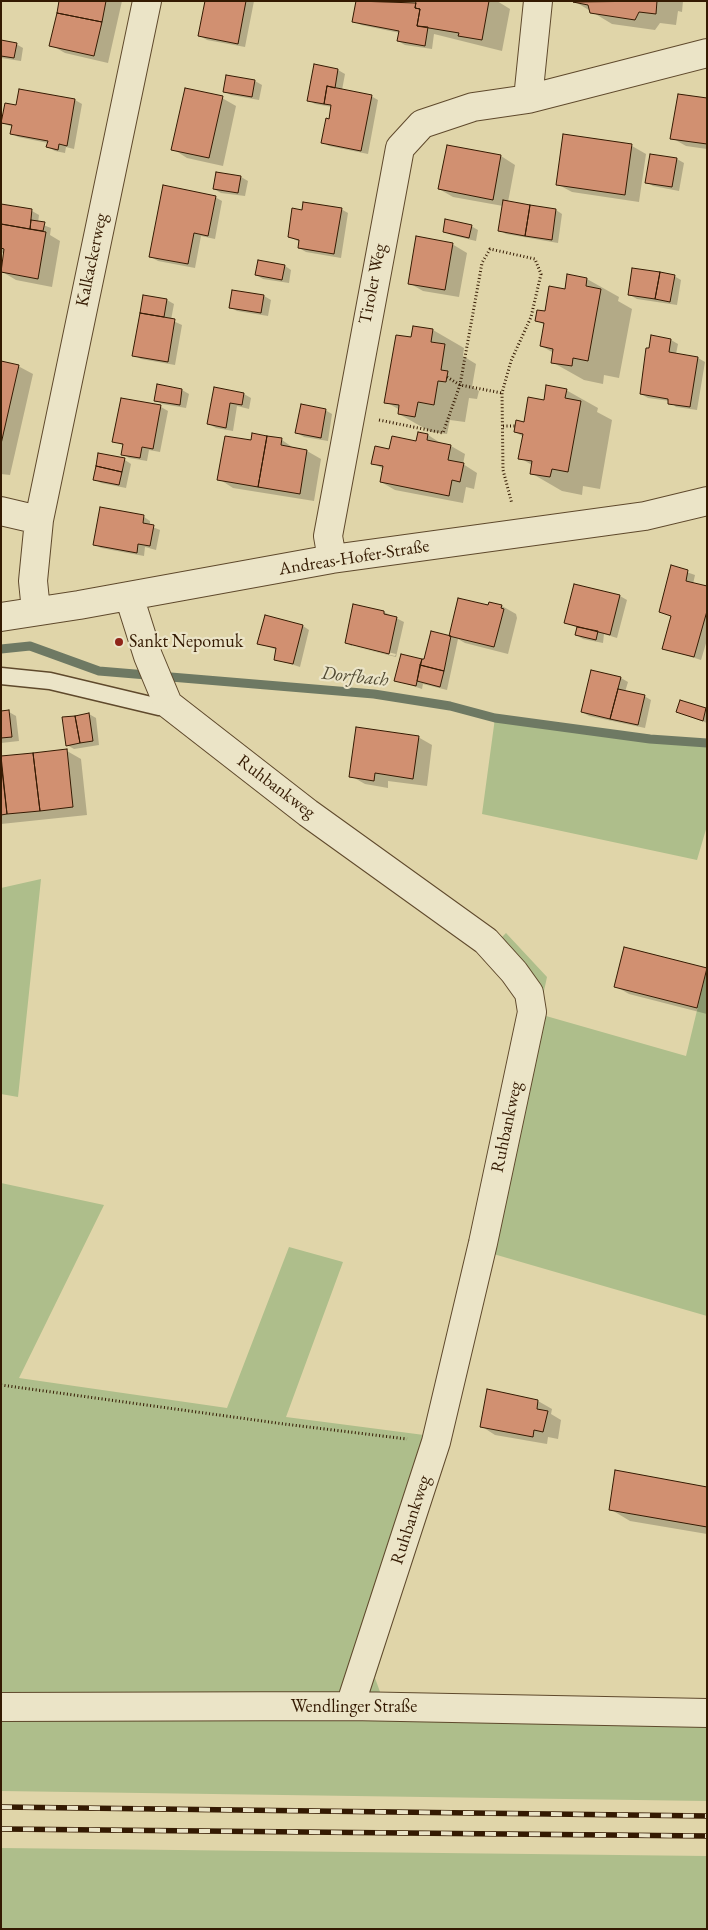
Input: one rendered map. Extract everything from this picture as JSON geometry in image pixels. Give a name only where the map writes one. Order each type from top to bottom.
[{"type":"street","name":"Kalkackerweg","points":[[36,611],[33,581],[39,520],[147,1]]},
{"type":"street","points":[[528,99],[538,1]]},
{"type":"street","name":"Tiroler Weg","points":[[332,559],[328,536],[400,148],[422,124],[473,107],[528,99],[707,53]]},
{"type":"street","name":"Andreas-Hofer-Straße","points":[[1,616],[129,596],[332,559],[645,516],[707,501]]},
{"type":"street","points":[[1,512],[39,520]]},
{"type":"street","name":"Ruhbankweg","points":[[129,596],[148,656],[166,699],[308,813],[486,942],[514,972],[529,993],[532,1012],[483,1243],[436,1442],[350,1706]]},
{"type":"street","name":"Wendlinger Straße","points":[[1,1707],[350,1706],[707,1713]]},
{"type":"lane","points":[[1,676],[50,681],[159,707],[166,699]]},
{"type":"path","points":[[380,421],[444,433],[460,385],[482,263],[490,249],[535,259],[540,274],[532,314],[511,361],[502,393],[503,470],[519,534]]},
{"type":"path","points":[[532,314],[536,316]]},
{"type":"path","points":[[447,377],[460,385],[502,393]]},
{"type":"path","points":[[503,426],[515,426]]},
{"type":"path","points":[[1,1385],[284,1424],[436,1442]]},
{"type":"green space","points":[[495,718],[650,739],[707,743],[707,826],[697,860],[482,814]]},
{"type":"green space","points":[[41,879],[18,1097],[1,1094],[1,888]]},
{"type":"green space","points":[[506,933],[547,977],[539,1014],[686,1056],[707,969],[707,1316],[490,1253],[448,1441],[375,1678],[384,1703],[707,1706],[707,1801],[1,1791],[1,1183],[104,1205],[19,1378],[227,1408],[289,1247],[343,1262],[286,1417],[424,1435],[473,1247],[521,1018],[520,1000],[497,942]]},
{"type":"green space","points":[[1,1848],[707,1856],[707,1929],[1,1929]]},
{"type":"building","points":[[59,1],[106,1],[102,22],[57,13]]},
{"type":"building","points":[[205,1],[246,1],[238,44],[198,36]]},
{"type":"building","points":[[356,1],[416,3],[415,8],[420,9],[417,26],[428,27],[425,46],[397,41],[399,31],[352,22]]},
{"type":"building","points":[[416,1],[489,1],[482,40],[458,36],[459,33],[417,26],[420,9],[415,8]]},
{"type":"building","points":[[657,1],[656,14],[639,12],[635,20],[590,13],[588,5],[573,2]]},
{"type":"building","points":[[57,13],[102,22],[94,56],[49,46]]},
{"type":"building","points":[[1,40],[17,43],[14,58],[1,56]]},
{"type":"building","points":[[314,64],[338,69],[335,88],[327,86],[324,104],[307,101]]},
{"type":"building","points":[[226,75],[255,80],[252,97],[223,92]]},
{"type":"building","points":[[327,86],[372,95],[361,151],[321,143],[326,118],[329,119],[331,105],[324,104]]},
{"type":"building","points":[[185,88],[223,96],[209,158],[171,150]]},
{"type":"building","points":[[19,89],[75,99],[67,146],[59,144],[58,150],[46,147],[48,141],[10,134],[12,125],[1,123],[5,103],[16,105]]},
{"type":"building","points":[[678,94],[707,98],[707,144],[670,139]]},
{"type":"building","points":[[563,134],[632,144],[625,195],[556,185]]},
{"type":"building","points":[[447,145],[501,155],[493,200],[438,189]]},
{"type":"building","points":[[650,154],[677,158],[672,187],[645,183]]},
{"type":"building","points":[[216,172],[241,176],[238,193],[213,189]]},
{"type":"building","points":[[163,185],[216,196],[208,236],[194,233],[188,264],[149,257]]},
{"type":"building","points":[[503,200],[530,205],[525,236],[498,231]]},
{"type":"building","points":[[303,202],[342,208],[334,254],[298,248],[299,240],[288,237],[292,208],[302,210]]},
{"type":"building","points":[[1,204],[32,209],[30,229],[1,224]]},
{"type":"building","points":[[530,205],[556,209],[552,240],[525,236]]},
{"type":"building","points":[[445,219],[472,225],[469,238],[443,232]]},
{"type":"building","points":[[31,220],[45,222],[43,231],[30,229]]},
{"type":"building","points":[[1,224],[46,232],[38,279],[1,272],[4,249],[1,248]]},
{"type":"building","points":[[416,236],[453,243],[445,290],[408,284]]},
{"type":"building","points":[[258,260],[285,265],[282,280],[255,275]]},
{"type":"building","points":[[632,268],[660,272],[655,299],[628,295]]},
{"type":"building","points":[[660,272],[675,275],[670,302],[655,299]]},
{"type":"building","points":[[567,274],[587,278],[586,286],[601,289],[588,361],[573,358],[572,366],[551,363],[553,349],[540,346],[544,323],[535,321],[537,310],[545,311],[549,286],[565,289]]},
{"type":"building","points":[[232,290],[264,295],[261,313],[229,308]]},
{"type":"building","points":[[143,295],[167,299],[164,317],[140,313]]},
{"type":"building","points":[[140,313],[175,319],[168,362],[132,356]]},
{"type":"building","points":[[413,326],[433,329],[431,342],[445,344],[441,370],[448,371],[446,382],[438,381],[434,405],[418,402],[415,417],[398,414],[399,405],[384,403],[396,335],[411,337]]},
{"type":"building","points":[[651,335],[671,339],[669,352],[698,357],[690,407],[668,404],[668,399],[640,394],[646,348],[649,348]]},
{"type":"building","points":[[1,361],[19,365],[1,444]]},
{"type":"building","points":[[157,384],[182,389],[180,405],[154,401]]},
{"type":"building","points":[[546,385],[567,389],[565,398],[581,401],[568,472],[552,469],[550,477],[530,474],[532,461],[518,459],[523,434],[514,432],[516,420],[524,422],[528,397],[544,400]]},
{"type":"building","points":[[214,387],[244,393],[242,405],[230,403],[226,428],[207,424]]},
{"type":"building","points":[[121,398],[161,405],[153,449],[142,447],[140,458],[121,455],[123,444],[112,442]]},
{"type":"building","points":[[301,404],[326,409],[321,438],[295,433]]},
{"type":"building","points":[[418,432],[428,434],[427,440],[451,445],[448,460],[464,463],[460,482],[452,480],[449,496],[380,482],[383,466],[371,464],[375,446],[389,449],[392,436],[416,441]]},
{"type":"building","points":[[252,433],[267,436],[258,487],[217,480],[225,436],[251,440]]},
{"type":"building","points":[[267,436],[282,438],[281,445],[307,450],[300,494],[258,487]]},
{"type":"building","points":[[98,453],[125,458],[122,472],[96,466]]},
{"type":"building","points":[[96,466],[122,472],[119,485],[93,480]]},
{"type":"building","points":[[100,507],[144,515],[143,523],[154,525],[150,546],[138,544],[137,553],[93,545]]},
{"type":"building","points":[[671,565],[688,570],[686,581],[707,586],[707,611],[694,657],[662,649],[671,616],[659,612]]},
{"type":"building","points":[[574,584],[620,595],[610,635],[564,623]]},
{"type":"building","points":[[458,598],[488,605],[489,602],[502,605],[501,608],[504,609],[494,647],[449,636]]},
{"type":"building","points":[[353,604],[384,611],[384,614],[397,617],[389,654],[345,643]]},
{"type":"building","points":[[265,615],[303,625],[293,664],[274,660],[276,648],[257,644]]},
{"type":"building","points":[[577,627],[598,631],[596,640],[575,635]]},
{"type":"building","points":[[431,631],[451,636],[444,671],[420,665],[422,659],[424,659]]},
{"type":"building","points":[[401,654],[422,659],[416,686],[394,681]]},
{"type":"building","points":[[420,665],[444,671],[440,687],[417,681]]},
{"type":"building","points":[[591,670],[621,677],[610,719],[581,712]]},
{"type":"building","points":[[618,689],[645,695],[638,725],[610,719]]},
{"type":"building","points":[[680,700],[706,708],[703,721],[676,712]]},
{"type":"building","points":[[9,710],[12,737],[1,738],[1,711]]},
{"type":"building","points":[[89,713],[93,741],[80,743],[75,716]]},
{"type":"building","points":[[75,716],[80,743],[66,746],[62,717]]},
{"type":"building","points":[[356,727],[419,736],[413,779],[375,773],[374,781],[349,777]]},
{"type":"building","points":[[67,749],[73,807],[40,811],[33,753]]},
{"type":"building","points":[[33,753],[40,811],[7,814],[1,756]]},
{"type":"building","points":[[1,762],[7,814],[1,815]]},
{"type":"building","points":[[624,947],[707,968],[697,1008],[614,987]]},
{"type":"building","points":[[487,1389],[538,1400],[537,1409],[548,1411],[543,1432],[534,1430],[533,1437],[480,1427]]},
{"type":"building","points":[[615,1470],[707,1487],[707,1527],[609,1510]]},
{"type":"waterway","name":"Dorfbach","points":[[1,649],[30,646],[99,671],[374,694],[450,706],[495,718],[650,739],[707,743]]},
{"type":"railway","points":[[1,1807],[707,1816]]},
{"type":"railway","points":[[1,1829],[707,1836]]},
{"type":"place","name":"Sankt Nepomuk","points":[[119,642]]}]
